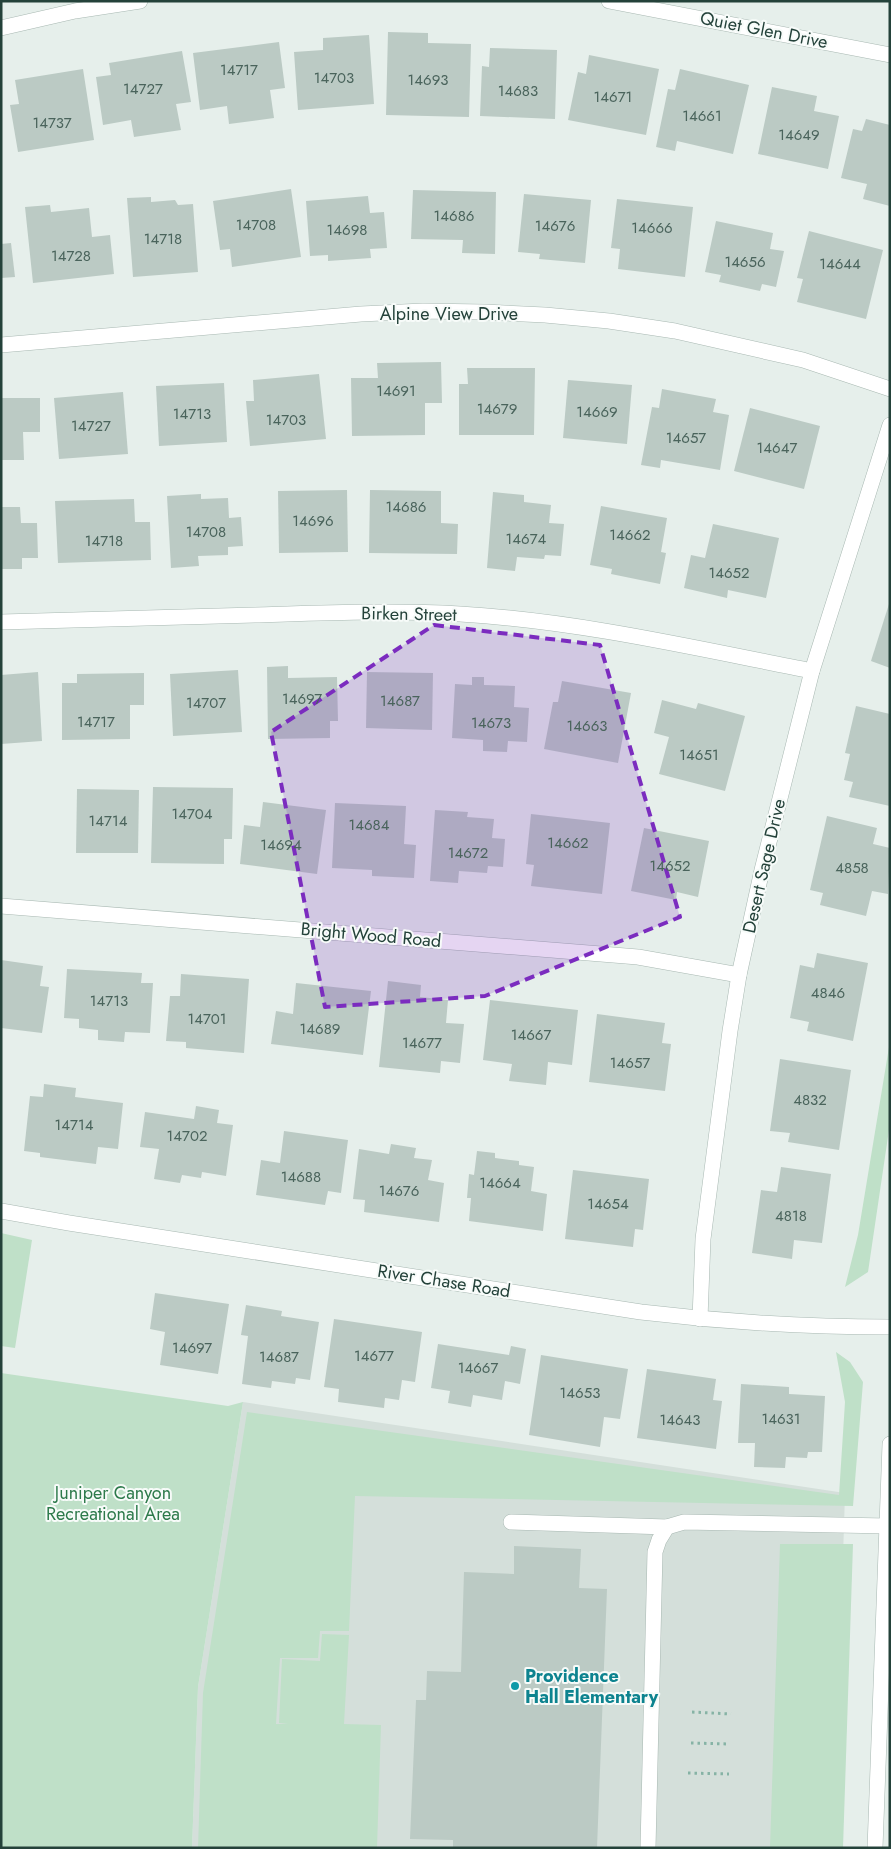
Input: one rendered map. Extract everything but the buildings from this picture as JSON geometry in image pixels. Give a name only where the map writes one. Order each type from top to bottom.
[{"type":"street","points":[[1,28],[75,11],[140,1]]},
{"type":"street","name":"Quiet Glen Drive","points":[[610,1],[890,55]]},
{"type":"street","name":"Alpine View Drive","points":[[1,345],[361,314],[423,311],[546,315],[609,321],[675,331],[803,360],[890,389]]},
{"type":"street","name":"Desert Sage Drive","points":[[700,1319],[703,1240],[730,1032],[762,870],[812,671],[890,425]]},
{"type":"street","name":"Birken Street","points":[[1,622],[341,612],[460,614],[577,626],[812,671]]},
{"type":"street","name":"Bright Wood Road","points":[[1,906],[638,957],[740,975]]},
{"type":"street","name":"River Chase Road","points":[[1,1211],[641,1312],[700,1319],[762,1323],[890,1327]]},
{"type":"street","points":[[875,1848],[890,1444]]},
{"type":"street","points":[[511,1522],[667,1527],[684,1522],[887,1526]]},
{"type":"street","points":[[648,1848],[654,1552],[658,1540],[667,1527]]},
{"type":"path","points":[[692,1712],[731,1714]]},
{"type":"path","points":[[691,1743],[729,1744]]},
{"type":"path","points":[[688,1773],[729,1774]]},
{"type":"highlighted area","points":[[434,625],[600,645],[680,917],[485,996],[325,1007],[271,732]]},
{"type":"shaded area","points":[[243,1402],[845,1493],[834,1848],[192,1848],[198,1687]]},
{"type":"green space","points":[[890,1041],[890,1123],[868,1272],[845,1287],[858,1235]]},
{"type":"green space","points":[[1,1233],[32,1240],[15,1348],[1,1346]]},
{"type":"green space","points":[[836,1352],[850,1362],[863,1382],[853,1506],[355,1496],[349,1631],[320,1631],[318,1658],[280,1658],[276,1724],[288,1724],[279,1723],[282,1659],[320,1661],[322,1634],[349,1635],[344,1724],[381,1725],[377,1848],[198,1848],[203,1693],[247,1412],[839,1495],[845,1402]]},
{"type":"green space","name":"Juniper Canyon Recreational Area","points":[[1,1373],[228,1406],[243,1402],[198,1687],[192,1848],[1,1848]]},
{"type":"green space","points":[[780,1544],[853,1544],[843,1848],[770,1848]]},
{"type":"place","name":"Providence Hall Elementary","points":[[515,1686]]}]
